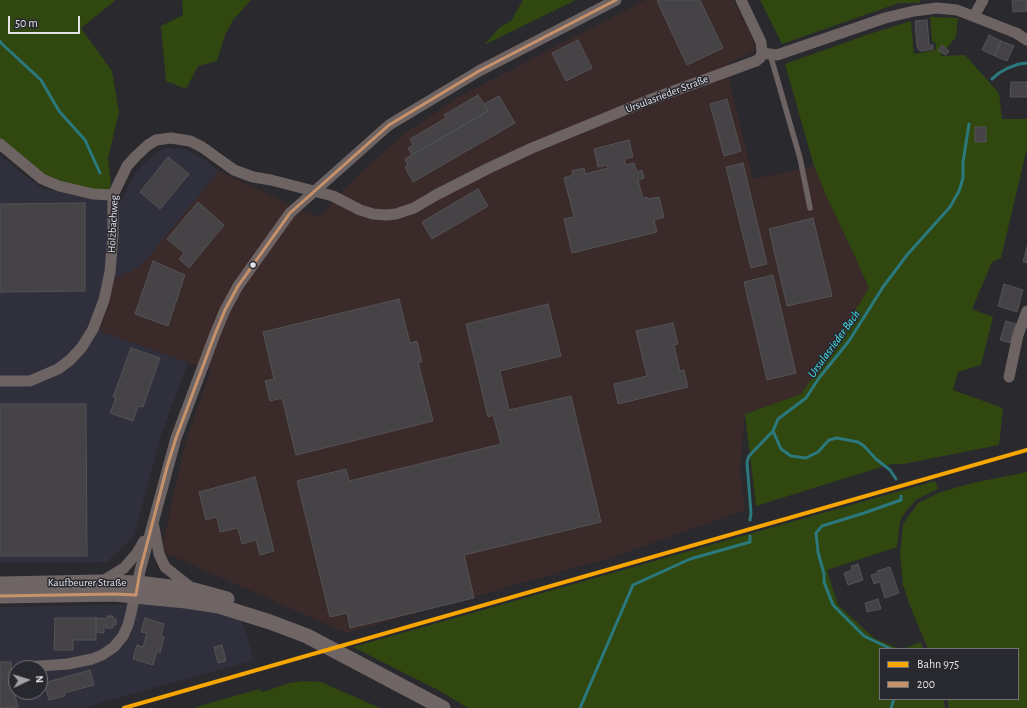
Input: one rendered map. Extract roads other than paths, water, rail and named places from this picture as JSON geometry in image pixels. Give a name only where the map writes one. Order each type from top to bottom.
[{"type":"main road","name":"Kaufbeurer Straße","points":[[0,584],[101,582],[219,606],[270,622],[307,636],[443,708]]},
{"type":"main road","name":"Kaufbeurer Straße","points":[[0,596],[114,594],[137,589],[194,590],[215,595],[276,616],[307,636]]},
{"type":"street","points":[[48,665],[68,664],[92,659],[102,655],[114,647],[123,636],[128,625],[167,467],[176,438],[215,334],[225,310],[238,286],[290,213],[389,125],[479,71],[616,0]]},
{"type":"street","points":[[741,0],[766,54]]},
{"type":"street","points":[[974,16],[983,0]]},
{"type":"street","name":"Ursulasrieder Straße","points":[[313,191],[333,196],[360,210],[373,214],[396,214],[414,208],[489,168],[532,148],[649,100],[756,61],[766,54],[777,55],[885,18],[914,11],[937,8],[958,10],[1016,33],[1027,40]]},
{"type":"street","name":"Holzbachweg","points":[[0,381],[30,381],[58,369],[70,360],[82,347],[93,329],[104,300],[110,272],[113,195],[126,166],[148,145],[156,140],[171,138],[190,141],[202,147],[234,170],[252,177],[271,180],[313,191]]},
{"type":"street","points":[[0,144],[42,179],[59,186],[93,194],[113,195]]},
{"type":"street","points":[[1009,377],[1018,335],[1027,311]]},
{"type":"street","points":[[101,582],[114,575],[129,563],[137,553],[153,524]]},
{"type":"street","points":[[153,524],[159,554],[165,567],[194,590]]},
{"type":"lane","points":[[766,54],[800,158],[810,208]]},
{"type":"waterway","points":[[0,41],[41,80],[59,111],[85,140],[100,173]]},
{"type":"waterway","name":"Ursulasrieder Bach","points":[[992,79],[1008,68],[1027,63]]},
{"type":"waterway","name":"Ursulasrieder Bach","points":[[896,479],[890,470],[858,442],[837,438],[829,440],[818,452],[806,458],[791,456],[781,449],[773,431],[778,419],[806,398],[819,378],[849,341],[883,287],[907,255],[950,207],[959,191],[963,178],[963,162],[969,124]]},
{"type":"waterway","points":[[750,520],[751,513],[747,462],[749,456],[773,431]]},
{"type":"waterway","name":"Ursulasrieder Bach","points":[[889,648],[864,636],[833,605],[824,582],[824,574],[818,552],[816,533],[822,526],[901,500],[901,496]]},
{"type":"waterway","points":[[580,708],[633,585],[690,559],[750,542],[750,536]]},
{"type":"waterway","name":"Ursulasrieder Bach","points":[[891,708],[894,700]]},
{"type":"rail line","name":"975","points":[[124,708],[1027,450]]}]
